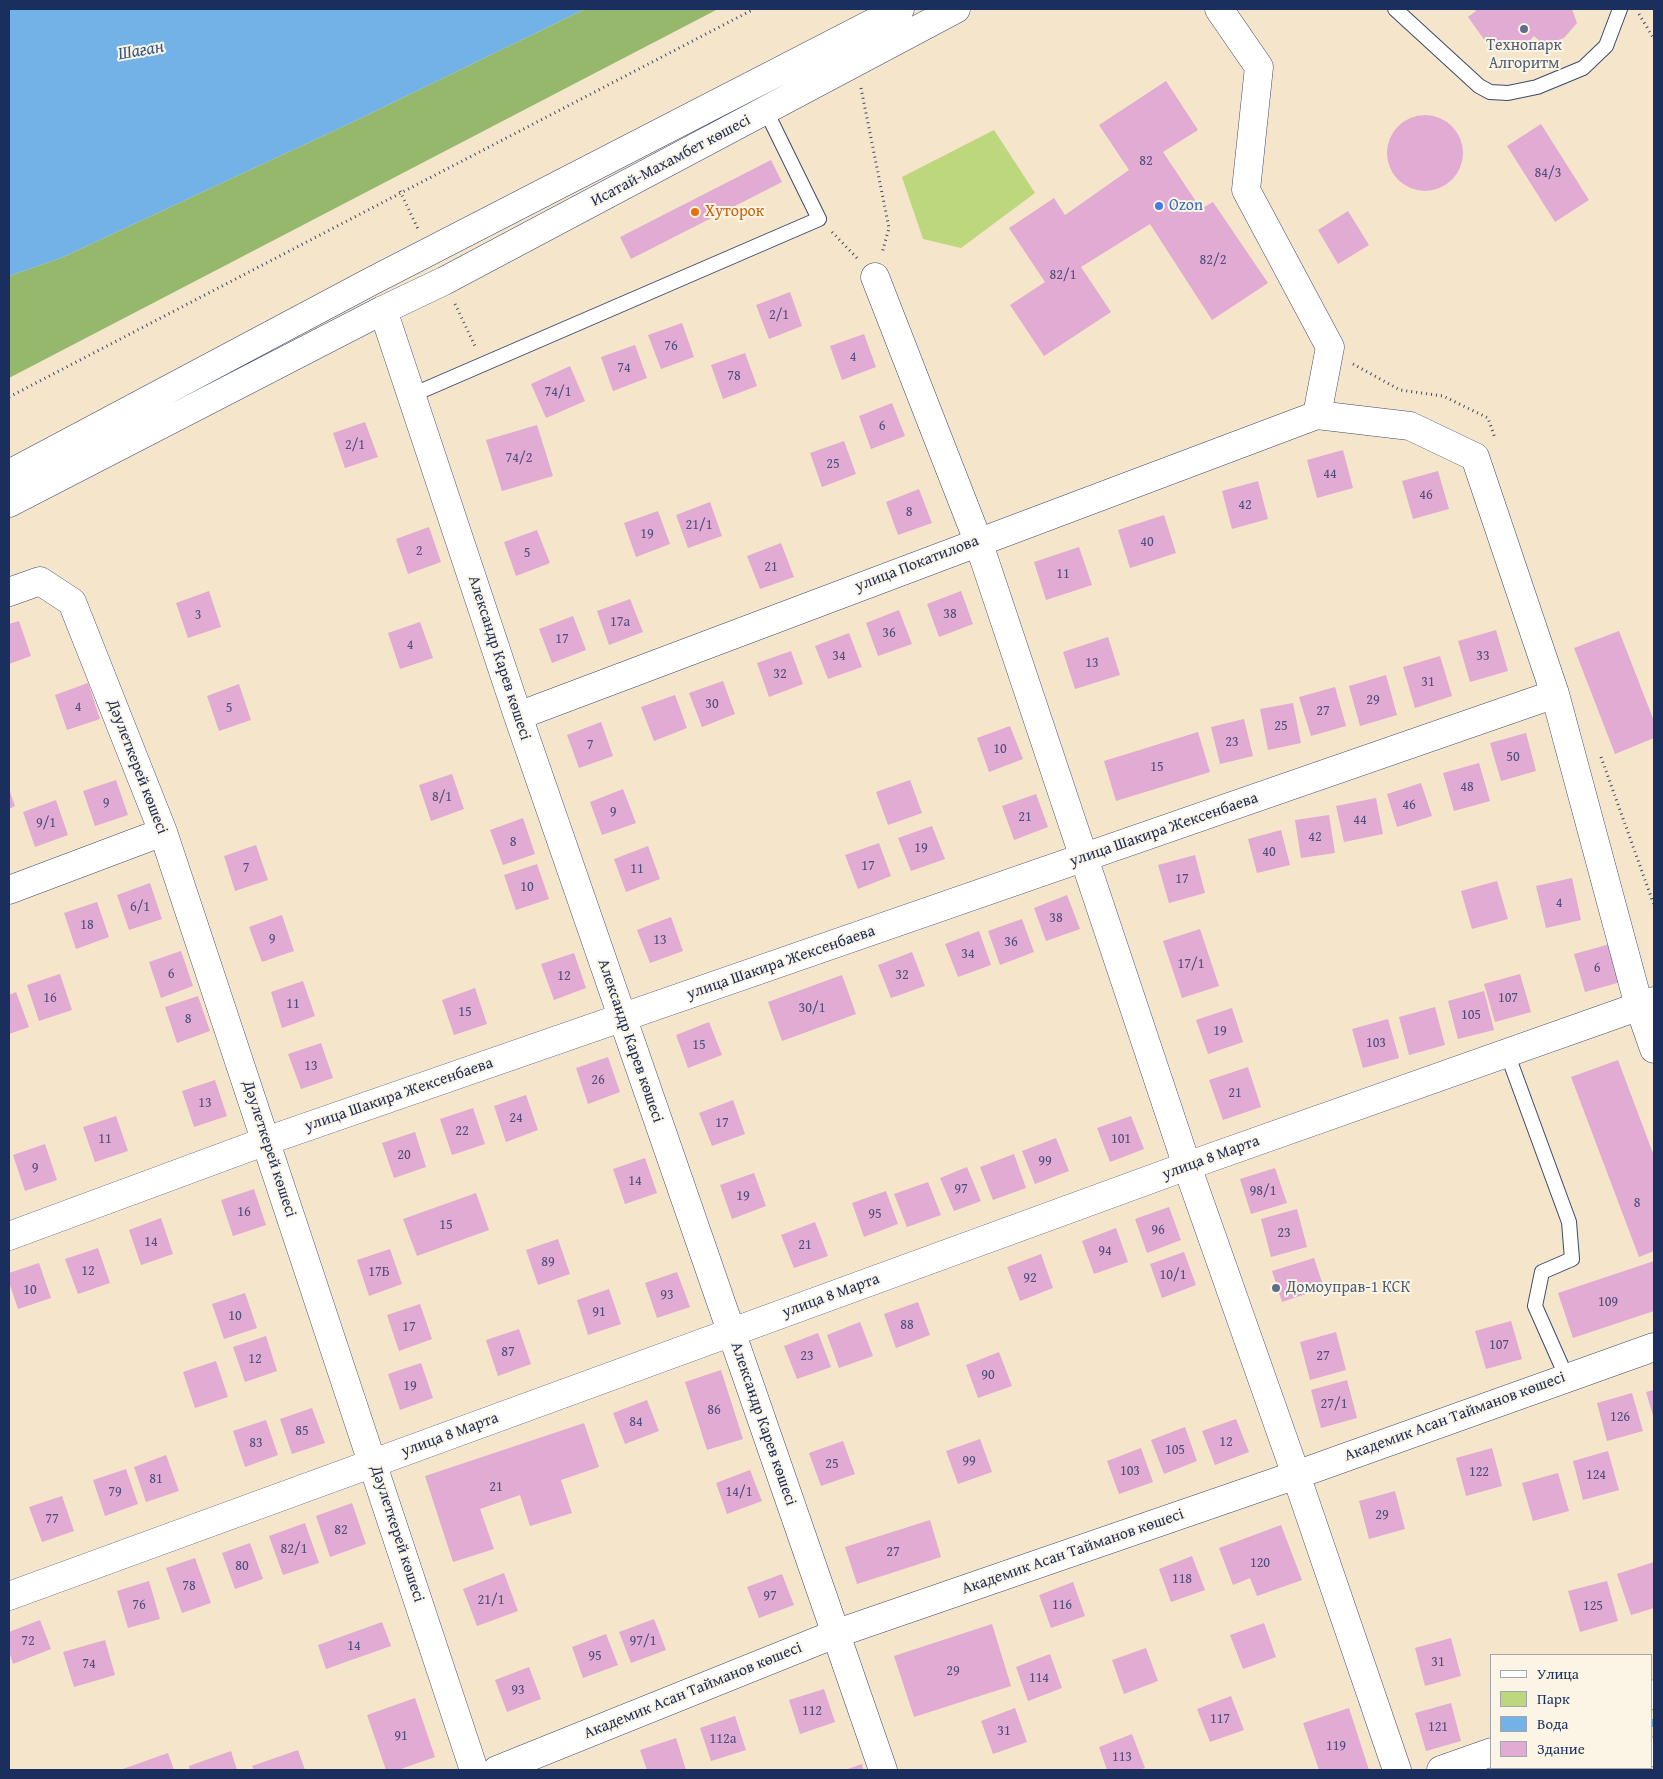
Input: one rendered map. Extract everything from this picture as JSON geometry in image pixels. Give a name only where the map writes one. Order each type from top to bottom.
[{"type":"street","points":[[9,474],[370,282],[900,9]]},
{"type":"street","name":"Исатай-Махамбет көшесі","points":[[9,503],[444,281],[956,9]]},
{"type":"street","points":[[1219,9],[1259,67],[1246,190],[1330,347],[1317,415],[1410,426],[1476,457],[1556,694],[1646,1004],[1654,1049]]},
{"type":"street","points":[[875,277],[978,541],[1187,1166],[1296,1475],[1396,1770]]},
{"type":"street","name":"Александр Карев көшесі","points":[[370,282],[384,310],[518,716],[883,1770]]},
{"type":"street","name":"улица Покатилова","points":[[518,716],[978,541],[1317,415]]},
{"type":"street","name":"Дәулеткерей көшесі","points":[[9,592],[40,581],[72,602],[163,832],[474,1770]]},
{"type":"street","name":"улица Шакира Жексенбаева","points":[[9,1236],[266,1141],[1556,694]]},
{"type":"street","points":[[9,890],[163,832]]},
{"type":"street","name":"улица 8 Марта","points":[[9,1596],[1187,1166],[1646,1004]]},
{"type":"street","name":"Академик Асан Тайманов көшесі","points":[[497,1770],[835,1634],[1296,1475],[1566,1376],[1654,1347]]},
{"type":"street","points":[[1441,1770],[1490,1753]]},
{"type":"lane","points":[[1395,9],[1478,86],[1490,92],[1508,93],[1537,87],[1583,68],[1606,46],[1620,9]]},
{"type":"lane","points":[[412,396],[819,219],[766,110]]},
{"type":"lane","points":[[1507,1053],[1570,1222],[1572,1259],[1542,1272],[1535,1306],[1566,1376]]},
{"type":"path","points":[[9,397],[754,9]]},
{"type":"path","points":[[1636,9],[1654,39]]},
{"type":"path","points":[[856,63],[889,228],[875,277]]},
{"type":"path","points":[[819,219],[875,277]]},
{"type":"green space","points":[[585,9],[718,9],[9,378],[9,276],[61,258],[357,120]]},
{"type":"green space","points":[[994,130],[1035,193],[961,248],[923,239],[902,177]]},
{"type":"water","name":"Шаған","points":[[9,9],[585,9],[357,120],[61,258],[9,276]]},
{"type":"building","name":"Технопарк Алгоритм","points":[[1475,9],[1572,9],[1577,23],[1564,38],[1544,45],[1534,36],[1524,47],[1505,43],[1493,52],[1468,17],[1476,11]]},
{"type":"building","points":[[1166,81],[1198,130],[1163,152],[1201,209],[1213,202],[1268,283],[1212,320],[1150,224],[1081,267],[1111,312],[1044,356],[1010,305],[1045,282],[1009,228],[1054,198],[1065,215],[1129,170],[1099,125]]},
{"type":"building","points":[[1425,115],[1440,118],[1452,126],[1460,138],[1463,153],[1460,168],[1452,180],[1440,188],[1425,191],[1410,188],[1398,180],[1390,168],[1387,153],[1390,138],[1398,126],[1410,118]]},
{"type":"building","points":[[1541,124],[1589,200],[1555,222],[1507,146]]},
{"type":"building","points":[[771,160],[782,182],[631,259],[620,237]]},
{"type":"building","points":[[1348,211],[1369,245],[1338,264],[1318,230]]},
{"type":"building","points":[[790,292],[802,326],[769,339],[756,305]]},
{"type":"building","points":[[682,323],[694,357],[661,369],[648,335]]},
{"type":"building","points":[[864,334],[876,367],[842,380],[830,346]]},
{"type":"building","points":[[635,345],[647,378],[613,391],[601,357]]},
{"type":"building","points":[[745,353],[757,386],[723,399],[711,365]]},
{"type":"building","points":[[570,366],[585,401],[546,418],[531,384]]},
{"type":"building","points":[[892,403],[905,436],[871,449],[859,416]]},
{"type":"building","points":[[365,422],[378,457],[345,468],[333,433]]},
{"type":"building","points":[[537,425],[553,476],[502,491],[486,440]]},
{"type":"building","points":[[844,441],[856,474],[822,487],[810,453]]},
{"type":"building","points":[[1343,450],[1353,488],[1317,498],[1307,460]]},
{"type":"building","points":[[1438,471],[1449,509],[1413,519],[1402,481]]},
{"type":"building","points":[[1258,481],[1268,519],[1232,529],[1222,491]]},
{"type":"building","points":[[919,489],[932,523],[898,535],[886,502]]},
{"type":"building","points":[[710,502],[722,536],[688,548],[676,515]]},
{"type":"building","points":[[658,511],[670,544],[636,557],[624,523]]},
{"type":"building","points":[[1164,515],[1176,553],[1130,568],[1118,530]]},
{"type":"building","points":[[429,527],[441,562],[408,574],[396,539]]},
{"type":"building","points":[[537,530],[550,563],[516,576],[504,542]]},
{"type":"building","points":[[781,543],[794,577],[760,589],[747,556]]},
{"type":"building","points":[[1079,547],[1092,585],[1046,600],[1034,562]]},
{"type":"building","points":[[209,591],[221,627],[188,638],[176,603]]},
{"type":"building","points":[[961,591],[973,624],[939,637],[927,604]]},
{"type":"building","points":[[630,599],[643,632],[609,645],[597,611]]},
{"type":"building","points":[[899,610],[912,644],[878,656],[866,623]]},
{"type":"building","points":[[573,616],[586,650],[552,663],[539,629]]},
{"type":"building","points":[[19,621],[31,656],[9,664],[9,624]]},
{"type":"building","points":[[420,622],[433,658],[400,669],[388,633]]},
{"type":"building","points":[[1496,630],[1508,671],[1470,682],[1458,641]]},
{"type":"building","points":[[1619,631],[1654,721],[1654,738],[1615,754],[1574,648]]},
{"type":"building","points":[[849,633],[862,667],[828,679],[815,646]]},
{"type":"building","points":[[1108,637],[1120,675],[1075,689],[1063,652]]},
{"type":"building","points":[[791,651],[803,684],[769,697],[757,663]]},
{"type":"building","points":[[1440,656],[1452,696],[1415,708],[1403,667]]},
{"type":"building","points":[[1386,675],[1397,715],[1360,726],[1349,686]]},
{"type":"building","points":[[723,681],[735,714],[702,727],[689,693]]},
{"type":"building","points":[[88,683],[100,719],[67,730],[55,695]]},
{"type":"building","points":[[239,684],[251,720],[219,731],[207,696]]},
{"type":"building","points":[[1335,687],[1346,726],[1311,736],[1299,697]]},
{"type":"building","points":[[675,695],[687,728],[654,741],[641,707]]},
{"type":"building","points":[[1293,703],[1301,743],[1268,750],[1260,709]]},
{"type":"building","points":[[1244,719],[1253,756],[1220,764],[1211,727]]},
{"type":"building","points":[[601,722],[613,756],[579,768],[567,735]]},
{"type":"building","points":[[1010,726],[1023,759],[989,772],[977,738]]},
{"type":"building","points":[[1198,732],[1210,772],[1116,801],[1104,761]]},
{"type":"building","points":[[1526,733],[1536,771],[1501,781],[1490,743]]},
{"type":"building","points":[[1479,763],[1490,801],[1454,811],[1443,773]]},
{"type":"building","points":[[452,774],[464,809],[431,821],[419,785]]},
{"type":"building","points":[[116,780],[128,815],[95,826],[83,791]]},
{"type":"building","points":[[910,780],[922,813],[888,825],[876,792]]},
{"type":"building","points":[[1421,783],[1432,816],[1397,827],[1387,794]]},
{"type":"building","points":[[9,789],[15,806],[9,809]]},
{"type":"building","points":[[623,789],[636,823],[602,835],[590,802]]},
{"type":"building","points":[[1036,794],[1048,827],[1014,840],[1002,806]]},
{"type":"building","points":[[1376,798],[1383,834],[1344,842],[1336,806]]},
{"type":"building","points":[[56,800],[68,835],[35,847],[23,812]]},
{"type":"building","points":[[1329,815],[1335,853],[1301,858],[1295,820]]},
{"type":"building","points":[[523,818],[535,854],[503,865],[490,830]]},
{"type":"building","points":[[932,826],[945,859],[911,871],[898,838]]},
{"type":"building","points":[[1281,830],[1290,865],[1257,873],[1248,839]]},
{"type":"building","points":[[879,843],[891,876],[858,889],[845,855]]},
{"type":"building","points":[[256,845],[268,880],[235,891],[224,856]]},
{"type":"building","points":[[648,846],[660,879],[626,892],[614,859]]},
{"type":"building","points":[[1195,855],[1205,893],[1169,903],[1158,865]]},
{"type":"building","points":[[537,864],[549,899],[516,910],[504,875]]},
{"type":"building","points":[[1572,878],[1581,920],[1546,928],[1536,886]]},
{"type":"building","points":[[1497,881],[1508,919],[1472,929],[1461,891]]},
{"type":"building","points":[[150,883],[162,919],[129,930],[117,895]]},
{"type":"building","points":[[1067,895],[1080,929],[1046,941],[1034,908]]},
{"type":"building","points":[[97,902],[109,937],[76,949],[64,913]]},
{"type":"building","points":[[282,915],[294,951],[262,962],[249,927]]},
{"type":"building","points":[[671,917],[683,951],[650,963],[637,930]]},
{"type":"building","points":[[1022,919],[1034,952],[1000,965],[988,931]]},
{"type":"building","points":[[1200,929],[1219,986],[1182,998],[1163,941]]},
{"type":"building","points":[[979,931],[991,965],[958,977],[945,944]]},
{"type":"building","points":[[1610,944],[1621,982],[1585,992],[1574,954]]},
{"type":"building","points":[[181,951],[193,986],[161,998],[149,962]]},
{"type":"building","points":[[912,952],[925,986],[891,998],[878,965]]},
{"type":"building","points":[[574,953],[586,988],[554,1000],[541,964]]},
{"type":"building","points":[[60,974],[72,1010],[39,1021],[27,985]]},
{"type":"building","points":[[1520,974],[1531,1012],[1495,1022],[1484,984]]},
{"type":"building","points":[[842,975],[856,1014],[782,1041],[768,1002]]},
{"type":"building","points":[[303,981],[315,1016],[282,1028],[271,992]]},
{"type":"building","points":[[475,988],[487,1024],[454,1035],[442,1000]]},
{"type":"building","points":[[1484,991],[1494,1030],[1458,1039],[1448,1001]]},
{"type":"building","points":[[16,992],[29,1027],[9,1034],[9,995]]},
{"type":"building","points":[[198,996],[210,1031],[177,1043],[165,1007]]},
{"type":"building","points":[[1435,1007],[1445,1045],[1409,1055],[1399,1017]]},
{"type":"building","points":[[1232,1008],[1243,1042],[1208,1054],[1196,1020]]},
{"type":"building","points":[[1388,1019],[1399,1058],[1363,1068],[1352,1029]]},
{"type":"building","points":[[709,1022],[722,1055],[688,1068],[676,1035]]},
{"type":"building","points":[[321,1043],[333,1078],[301,1089],[288,1054]]},
{"type":"building","points":[[608,1057],[620,1092],[588,1104],[576,1068]]},
{"type":"building","points":[[1618,1060],[1654,1156],[1654,1251],[1639,1257],[1571,1077]]},
{"type":"building","points":[[1248,1067],[1261,1107],[1223,1120],[1209,1080]]},
{"type":"building","points":[[215,1080],[227,1116],[194,1127],[182,1091]]},
{"type":"building","points":[[526,1095],[538,1130],[506,1142],[494,1106]]},
{"type":"building","points":[[733,1100],[745,1134],[712,1146],[699,1113]]},
{"type":"building","points":[[473,1108],[485,1144],[452,1155],[440,1119]]},
{"type":"building","points":[[116,1116],[128,1151],[95,1162],[83,1127]]},
{"type":"building","points":[[1131,1116],[1144,1149],[1110,1162],[1097,1128]]},
{"type":"building","points":[[415,1132],[426,1167],[394,1178],[382,1143]]},
{"type":"building","points":[[1056,1138],[1069,1171],[1035,1184],[1022,1151]]},
{"type":"building","points":[[45,1144],[57,1180],[25,1191],[13,1155]]},
{"type":"building","points":[[1014,1154],[1026,1188],[993,1200],[980,1167]]},
{"type":"building","points":[[645,1158],[657,1193],[625,1204],[613,1169]]},
{"type":"building","points":[[967,1167],[981,1201],[954,1211],[940,1178]]},
{"type":"building","points":[[1275,1168],[1287,1203],[1251,1214],[1240,1179]]},
{"type":"building","points":[[754,1173],[766,1206],[732,1219],[720,1185]]},
{"type":"building","points":[[928,1182],[941,1215],[907,1227],[894,1194]]},
{"type":"building","points":[[254,1189],[266,1225],[233,1236],[221,1200]]},
{"type":"building","points":[[886,1191],[898,1224],[864,1237],[852,1203]]},
{"type":"building","points":[[476,1193],[489,1230],[417,1256],[403,1219]]},
{"type":"building","points":[[1169,1207],[1181,1240],[1147,1253],[1135,1219]]},
{"type":"building","points":[[1297,1209],[1307,1247],[1271,1257],[1261,1219]]},
{"type":"building","points":[[161,1218],[173,1254],[141,1265],[129,1230]]},
{"type":"building","points":[[815,1222],[828,1256],[794,1268],[781,1235]]},
{"type":"building","points":[[1116,1228],[1128,1262],[1094,1274],[1082,1241]]},
{"type":"building","points":[[558,1239],[570,1274],[538,1285],[526,1250]]},
{"type":"building","points":[[98,1248],[110,1283],[78,1294],[65,1259]]},
{"type":"building","points":[[390,1249],[402,1284],[369,1296],[357,1260]]},
{"type":"building","points":[[1184,1252],[1196,1285],[1162,1298],[1150,1264]]},
{"type":"building","points":[[1041,1254],[1053,1288],[1020,1301],[1007,1267]]},
{"type":"building","points":[[1314,1258],[1324,1288],[1282,1302],[1272,1271]]},
{"type":"building","points":[[1654,1261],[1654,1311],[1573,1338],[1558,1293]]},
{"type":"building","points":[[39,1263],[51,1298],[18,1309],[9,1282],[9,1273]]},
{"type":"building","points":[[677,1272],[690,1307],[657,1318],[645,1283]]},
{"type":"building","points":[[609,1289],[621,1324],[588,1335],[577,1300]]},
{"type":"building","points":[[245,1293],[257,1328],[224,1339],[212,1304]]},
{"type":"building","points":[[918,1302],[930,1335],[896,1348],[884,1314]]},
{"type":"building","points":[[420,1304],[432,1339],[399,1351],[387,1315]]},
{"type":"building","points":[[1511,1321],[1522,1359],[1486,1369],[1475,1331]]},
{"type":"building","points":[[860,1322],[873,1356],[839,1368],[827,1335]]},
{"type":"building","points":[[519,1329],[531,1364],[498,1376],[486,1340]]},
{"type":"building","points":[[1336,1332],[1346,1370],[1310,1380],[1300,1342]]},
{"type":"building","points":[[818,1333],[831,1367],[797,1379],[784,1346]]},
{"type":"building","points":[[266,1336],[277,1371],[245,1382],[233,1347]]},
{"type":"building","points":[[999,1352],[1012,1386],[978,1398],[966,1365]]},
{"type":"building","points":[[216,1361],[228,1397],[195,1408],[183,1372]]},
{"type":"building","points":[[421,1363],[433,1398],[400,1410],[388,1374]]},
{"type":"building","points":[[721,1370],[743,1439],[707,1450],[685,1382]]},
{"type":"building","points":[[1347,1380],[1357,1418],[1321,1428],[1311,1390]]},
{"type":"building","points":[[1654,1390],[1654,1419],[1646,1392]]},
{"type":"building","points":[[1632,1393],[1643,1431],[1607,1441],[1597,1403]]},
{"type":"building","points":[[647,1400],[659,1431],[625,1444],[613,1413]]},
{"type":"building","points":[[312,1408],[325,1443],[292,1454],[280,1419]]},
{"type":"building","points":[[1236,1419],[1249,1452],[1215,1465],[1202,1431]]},
{"type":"building","points":[[266,1420],[278,1455],[245,1467],[233,1431]]},
{"type":"building","points":[[584,1423],[599,1467],[561,1480],[572,1513],[530,1526],[520,1495],[480,1509],[494,1549],[453,1562],[425,1476]]},
{"type":"building","points":[[1185,1427],[1197,1461],[1164,1474],[1151,1440]]},
{"type":"building","points":[[980,1439],[992,1472],[958,1484],[946,1451]]},
{"type":"building","points":[[843,1441],[855,1474],[821,1486],[809,1453]]},
{"type":"building","points":[[1141,1448],[1153,1482],[1119,1494],[1107,1461]]},
{"type":"building","points":[[1492,1448],[1502,1486],[1466,1496],[1456,1458]]},
{"type":"building","points":[[1608,1451],[1619,1490],[1583,1500],[1573,1461]]},
{"type":"building","points":[[166,1455],[179,1491],[146,1502],[134,1467]]},
{"type":"building","points":[[126,1469],[138,1504],[105,1516],[93,1480]]},
{"type":"building","points":[[750,1470],[762,1501],[727,1514],[716,1483]]},
{"type":"building","points":[[1558,1473],[1569,1511],[1533,1521],[1522,1483]]},
{"type":"building","points":[[1395,1491],[1405,1529],[1369,1539],[1359,1501]]},
{"type":"building","points":[[62,1496],[74,1531],[42,1542],[29,1507]]},
{"type":"building","points":[[352,1503],[366,1544],[330,1557],[316,1516]]},
{"type":"building","points":[[930,1520],[941,1557],[857,1584],[845,1547]]},
{"type":"building","points":[[305,1523],[319,1563],[283,1575],[269,1536]]},
{"type":"building","points":[[1281,1525],[1302,1580],[1257,1596],[1250,1578],[1233,1585],[1219,1548]]},
{"type":"building","points":[[250,1543],[263,1579],[235,1589],[222,1553]]},
{"type":"building","points":[[1192,1556],[1205,1590],[1171,1602],[1159,1569]]},
{"type":"building","points":[[195,1558],[211,1603],[182,1613],[166,1568]]},
{"type":"building","points":[[1654,1562],[1654,1608],[1631,1615],[1617,1574]]},
{"type":"building","points":[[504,1573],[518,1611],[477,1626],[463,1589]]},
{"type":"building","points":[[782,1574],[794,1605],[759,1618],[747,1587]]},
{"type":"building","points":[[149,1581],[160,1619],[128,1628],[117,1591]]},
{"type":"building","points":[[1607,1581],[1618,1621],[1580,1632],[1568,1591]]},
{"type":"building","points":[[1073,1582],[1085,1616],[1051,1628],[1039,1595]]},
{"type":"building","points":[[654,1619],[666,1650],[631,1663],[619,1632]]},
{"type":"building","points":[[40,1620],[51,1649],[13,1664],[9,1651],[9,1632]]},
{"type":"building","points":[[382,1622],[391,1646],[326,1669],[318,1645]]},
{"type":"building","points":[[1264,1623],[1276,1657],[1243,1669],[1230,1635]]},
{"type":"building","points":[[992,1624],[1011,1686],[914,1717],[894,1656]]},
{"type":"building","points":[[606,1634],[618,1665],[583,1678],[572,1647]]},
{"type":"building","points":[[1451,1638],[1461,1676],[1425,1686],[1415,1648]]},
{"type":"building","points":[[105,1640],[115,1675],[74,1687],[63,1652]]},
{"type":"building","points":[[1146,1648],[1158,1681],[1124,1694],[1112,1660]]},
{"type":"building","points":[[1050,1654],[1062,1688],[1028,1701],[1016,1667]]},
{"type":"building","points":[[529,1667],[541,1699],[507,1712],[495,1680]]},
{"type":"building","points":[[824,1689],[835,1722],[800,1734],[789,1700]]},
{"type":"building","points":[[1231,1696],[1244,1730],[1210,1742],[1197,1709]]},
{"type":"building","points":[[415,1698],[435,1757],[398,1770],[386,1770],[367,1715]]},
{"type":"building","points":[[1451,1703],[1461,1741],[1426,1751],[1415,1713]]},
{"type":"building","points":[[1015,1708],[1027,1742],[993,1754],[981,1721]]},
{"type":"building","points":[[1349,1708],[1369,1770],[1319,1770],[1303,1723]]},
{"type":"building","points":[[735,1716],[746,1750],[711,1761],[700,1728]]},
{"type":"building","points":[[1132,1734],[1145,1768],[1138,1770],[1107,1770],[1099,1747]]},
{"type":"building","points":[[676,1738],[686,1770],[647,1770],[640,1750]]},
{"type":"building","points":[[298,1750],[305,1770],[254,1770],[252,1766]]},
{"type":"building","points":[[231,1751],[237,1770],[190,1770],[189,1766]]},
{"type":"building","points":[[168,1753],[174,1770],[120,1770]]},
{"type":"building","points":[[862,1764],[863,1770],[845,1770]]},
{"type":"place","name":"Технопарк Алгоритм","points":[[1524,29]]},
{"type":"place","name":"Ozon","points":[[1159,206]]},
{"type":"place","name":"Хуторок","points":[[695,212]]},
{"type":"place","name":"Домоуправ-1 КСК","points":[[1276,1288]]}]
